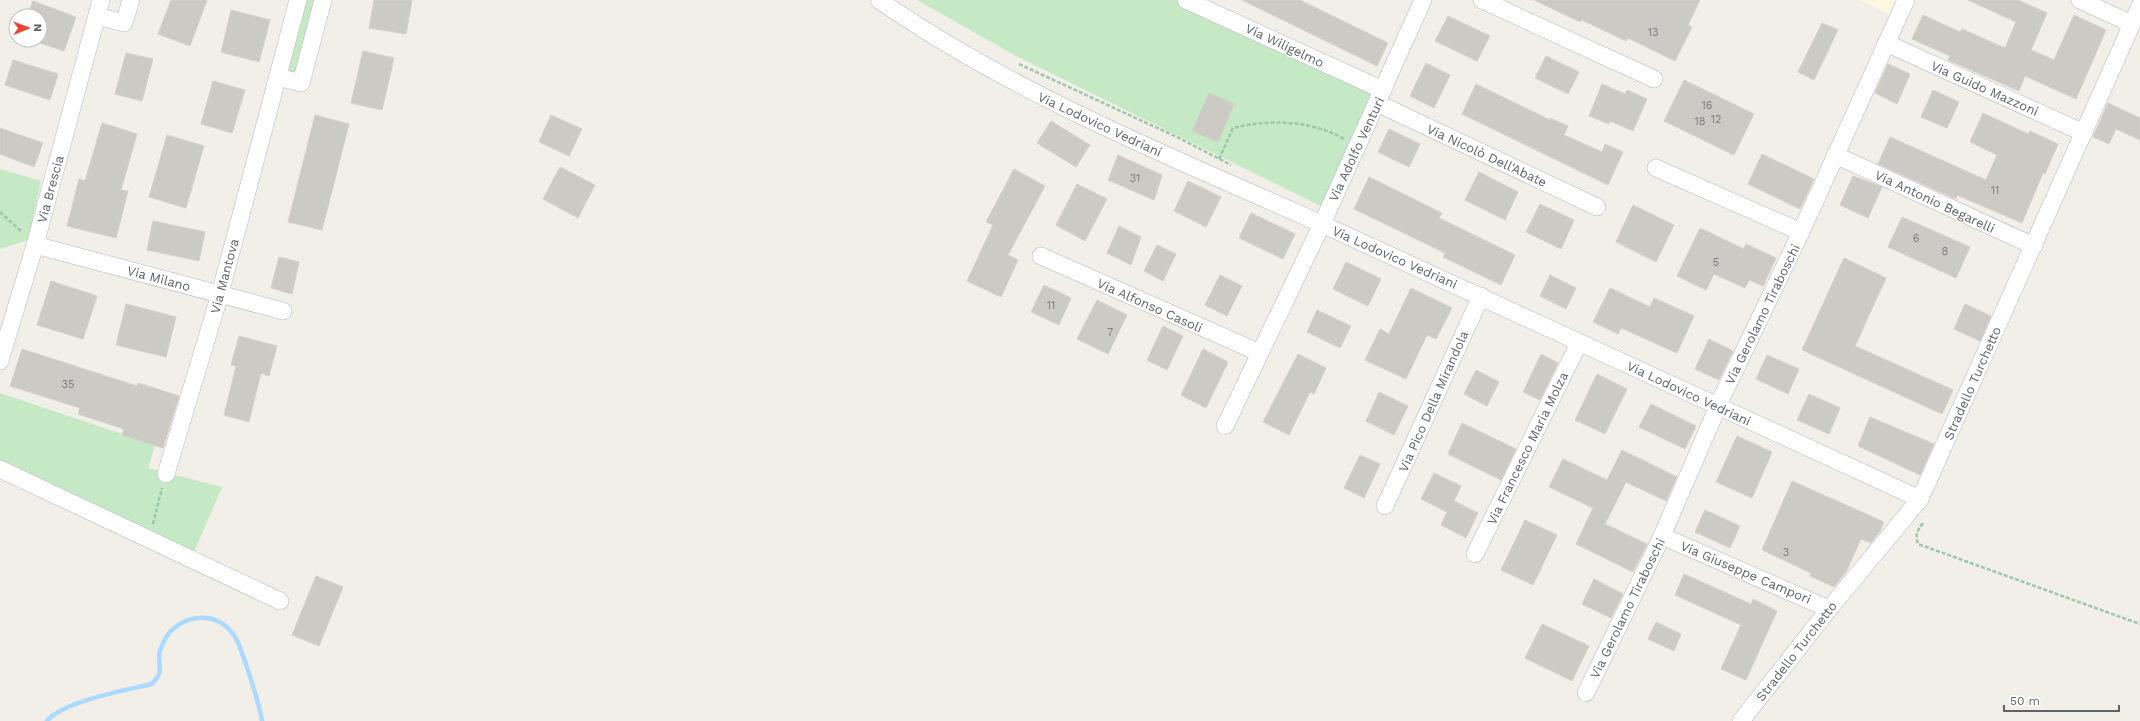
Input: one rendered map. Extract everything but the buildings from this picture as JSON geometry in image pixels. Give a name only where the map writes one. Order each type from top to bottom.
[{"type":"street","name":"Via Brescia","points":[[0,361],[35,245],[99,8],[124,23],[131,0]]},
{"type":"street","name":"Via Mantova","points":[[166,474],[220,294],[298,0]]},
{"type":"street","points":[[278,77],[301,83],[323,0]]},
{"type":"street","name":"Via Lodovico Vedriani","points":[[879,0],[914,24],[1028,90],[1171,158],[1481,296],[1579,343],[1920,499]]},
{"type":"street","name":"Via Wiligelmo","points":[[1186,0],[1380,96]]},
{"type":"street","name":"Via Adolfo Venturi","points":[[1225,426],[1322,224],[1423,0]]},
{"type":"street","points":[[1482,0],[1654,79]]},
{"type":"street","name":"Via Gerolamo Tiraboschi","points":[[1586,692],[1662,536],[1718,406],[1801,232],[1906,0]]},
{"type":"street","points":[[2080,0],[2132,24]]},
{"type":"street","name":"Stradello Turchetto","points":[[1741,721],[1829,608],[1920,499],[2140,6]]},
{"type":"street","name":"Via Guido Mazzoni","points":[[1886,43],[2084,133]]},
{"type":"street","name":"Via Nicolò Dell'Abate","points":[[1380,96],[1597,207]]},
{"type":"street","name":"Via Antonio Begarelli","points":[[1835,155],[2034,246]]},
{"type":"street","points":[[1656,168],[1801,232]]},
{"type":"street","name":"Via Milano","points":[[35,245],[283,311]]},
{"type":"street","name":"Via Alfonso Casoli","points":[[1041,256],[1260,353]]},
{"type":"street","name":"Via Pico Della Mirandola","points":[[1385,506],[1481,296]]},
{"type":"street","name":"Via Francesco Maria Molza","points":[[1475,554],[1579,343]]},
{"type":"street","points":[[0,469],[280,601]]},
{"type":"street","name":"Via Giuseppe Campori","points":[[1662,536],[1829,608]]},
{"type":"path","points":[[1219,159],[1233,128],[1245,125],[1310,125],[1338,135],[1357,146]]},
{"type":"path","points":[[0,212],[35,245]]},
{"type":"path","points":[[152,528],[166,474]]},
{"type":"shaded area","points":[[1858,0],[1898,0],[1891,15]]},
{"type":"green space","points":[[298,0],[323,0],[301,83],[278,77]]},
{"type":"green space","points":[[917,0],[1186,0],[1383,90],[1327,209],[1016,56]]},
{"type":"green space","points":[[0,169],[41,181],[28,240],[0,249]]},
{"type":"green space","points":[[0,393],[155,445],[148,468],[222,487],[191,559],[0,470]]},
{"type":"waterway","points":[[47,721],[55,714],[81,702],[152,684],[159,674],[159,655],[164,641],[169,633],[184,622],[201,618],[218,621],[233,634],[241,649],[262,721]]}]
